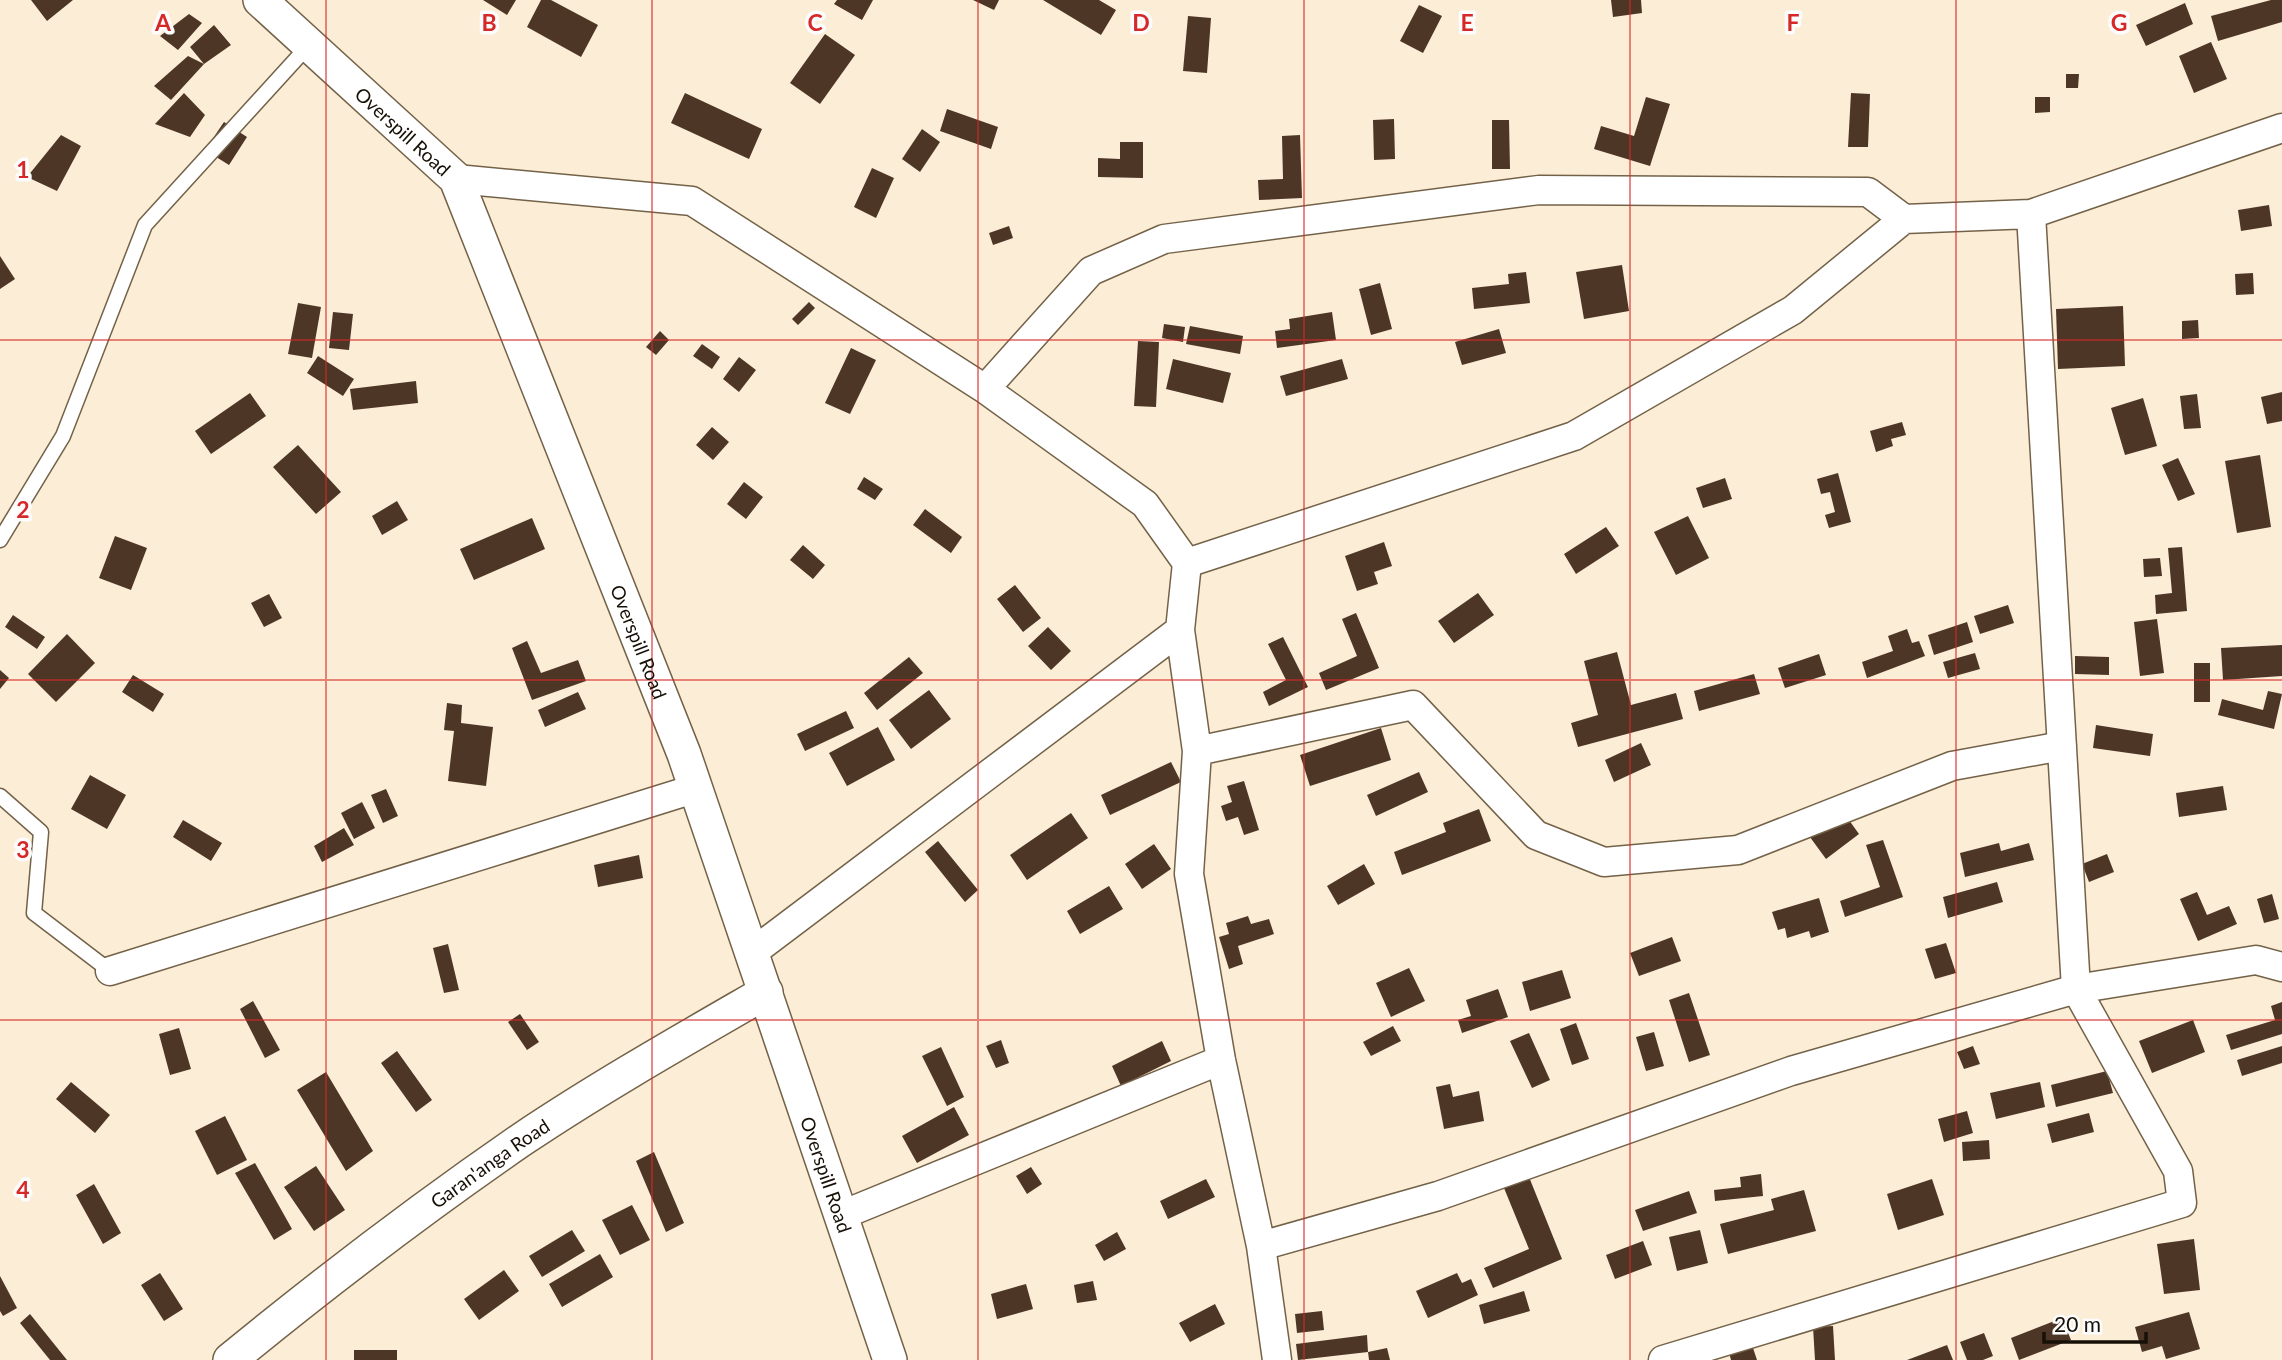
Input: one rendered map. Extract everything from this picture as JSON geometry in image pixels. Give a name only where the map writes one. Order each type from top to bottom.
[{"type":"street","name":"Overspill Road","points":[[260,0],[456,179],[697,789],[890,1360]]},
{"type":"street","points":[[1187,563],[1574,436],[1793,310],[1904,219],[2031,215],[2282,128]]},
{"type":"street","points":[[456,179],[692,201],[985,389],[1145,504],[1187,563],[1180,630],[1197,751],[1189,874],[1221,1060],[1261,1246],[1278,1360]]},
{"type":"street","points":[[985,389],[1091,271],[1164,239],[1539,190],[1868,192],[1904,219]]},
{"type":"street","points":[[1663,1360],[2182,1203],[2178,1171],[2076,989],[2031,215]]},
{"type":"street","points":[[752,952],[1180,630]]},
{"type":"street","points":[[1197,751],[1413,705],[1536,835],[1604,862],[1738,850],[1952,766],[2062,746]]},
{"type":"street","points":[[110,971],[697,789]]},
{"type":"street","points":[[1261,1246],[1438,1196],[1791,1071],[2076,989],[2256,960],[2282,967]]},
{"type":"street","name":"Garan'anga Road","points":[[230,1360],[312,1293],[522,1140],[646,1061],[766,992]]},
{"type":"street","points":[[842,1215],[1221,1060]]},
{"type":"lane","points":[[0,540],[63,436],[145,225],[309,45]]},
{"type":"lane","points":[[0,796],[41,832],[34,914],[110,971]]},
{"type":"building","points":[[31,0],[73,0],[47,21]]},
{"type":"building","points":[[483,0],[516,0],[507,15]]},
{"type":"building","points":[[541,0],[551,0],[598,25],[581,57],[527,27]]},
{"type":"building","points":[[837,0],[873,0],[862,20],[834,4]]},
{"type":"building","points":[[973,0],[999,0],[994,10]]},
{"type":"building","points":[[1043,0],[1099,0],[1116,10],[1101,35]]},
{"type":"building","points":[[1611,0],[1641,0],[1642,13],[1613,17]]},
{"type":"building","points":[[2271,0],[2282,0],[2282,22],[2218,41],[2211,16]]},
{"type":"building","points":[[2185,3],[2193,24],[2146,46],[2136,25]]},
{"type":"building","points":[[1419,5],[1442,16],[1423,53],[1400,41]]},
{"type":"building","points":[[189,14],[202,23],[178,50],[160,36]]},
{"type":"building","points":[[1188,16],[1211,18],[1207,73],[1183,71]]},
{"type":"building","points":[[214,25],[231,45],[204,64],[190,47]]},
{"type":"building","points":[[825,34],[855,55],[820,104],[790,83]]},
{"type":"building","points":[[2211,42],[2227,79],[2194,93],[2179,56]]},
{"type":"building","points":[[188,56],[204,64],[171,100],[154,86]]},
{"type":"building","points":[[2066,74],[2079,74],[2078,88],[2066,88]]},
{"type":"building","points":[[184,93],[205,115],[190,137],[155,124]]},
{"type":"building","points":[[685,93],[762,129],[749,159],[671,123]]},
{"type":"building","points":[[1851,93],[1870,94],[1868,147],[1848,147]]},
{"type":"building","points":[[1646,97],[1670,104],[1650,166],[1594,149],[1601,126],[1634,136]]},
{"type":"building","points":[[2035,97],[2050,97],[2050,112],[2035,113]]},
{"type":"building","points":[[947,109],[998,127],[991,149],[940,131]]},
{"type":"building","points":[[1394,119],[1395,159],[1374,160],[1373,120]]},
{"type":"building","points":[[1492,120],[1509,120],[1510,169],[1492,169]]},
{"type":"building","points":[[224,122],[247,137],[229,165],[205,150]]},
{"type":"building","points":[[922,129],[940,142],[920,172],[902,159]]},
{"type":"building","points":[[61,135],[81,146],[57,191],[27,177]]},
{"type":"building","points":[[1300,135],[1302,198],[1259,200],[1258,180],[1283,179],[1282,136]]},
{"type":"building","points":[[1120,142],[1143,142],[1143,178],[1098,177],[1098,158],[1120,159]]},
{"type":"building","points":[[872,168],[894,178],[876,218],[854,207]]},
{"type":"building","points":[[2269,205],[2272,226],[2241,231],[2238,210]]},
{"type":"building","points":[[1009,226],[1013,238],[993,245],[989,233]]},
{"type":"building","points":[[0,256],[15,279],[0,289]]},
{"type":"building","points":[[1622,265],[1629,311],[1584,319],[1576,272]]},
{"type":"building","points":[[1526,272],[1530,303],[1474,309],[1472,288],[1509,284],[1508,274]]},
{"type":"building","points":[[2253,273],[2254,294],[2236,295],[2235,274]]},
{"type":"building","points":[[1380,283],[1392,329],[1371,335],[1359,289]]},
{"type":"building","points":[[809,302],[815,308],[798,325],[792,319]]},
{"type":"building","points":[[298,303],[321,307],[312,358],[288,354]]},
{"type":"building","points":[[2123,306],[2125,366],[2058,369],[2056,309]]},
{"type":"building","points":[[333,312],[353,314],[349,350],[329,348]]},
{"type":"building","points":[[1332,312],[1336,340],[1277,348],[1275,331],[1290,329],[1289,319]]},
{"type":"building","points":[[2198,320],[2199,338],[2182,339],[2182,321]]},
{"type":"building","points":[[1164,324],[1185,327],[1183,342],[1162,338]]},
{"type":"building","points":[[1190,326],[1243,336],[1240,354],[1186,344]]},
{"type":"building","points":[[1499,329],[1506,353],[1462,365],[1455,342]]},
{"type":"building","points":[[660,331],[669,340],[656,355],[646,347]]},
{"type":"building","points":[[1138,341],[1159,342],[1156,407],[1134,406]]},
{"type":"building","points":[[702,344],[720,357],[712,369],[693,356]]},
{"type":"building","points":[[851,348],[876,360],[850,414],[825,403]]},
{"type":"building","points":[[318,356],[354,379],[343,396],[307,373]]},
{"type":"building","points":[[739,357],[756,370],[739,392],[723,379]]},
{"type":"building","points":[[1173,359],[1231,373],[1223,403],[1166,389]]},
{"type":"building","points":[[1342,359],[1348,379],[1286,396],[1280,376]]},
{"type":"building","points":[[416,381],[418,403],[353,410],[350,389]]},
{"type":"building","points":[[2282,392],[2282,421],[2267,424],[2261,397]]},
{"type":"building","points":[[250,393],[266,416],[211,454],[195,431]]},
{"type":"building","points":[[2197,394],[2201,428],[2184,429],[2180,396]]},
{"type":"building","points":[[2143,398],[2157,446],[2125,455],[2111,408]]},
{"type":"building","points":[[1902,422],[1906,435],[1891,439],[1893,446],[1876,452],[1870,431]]},
{"type":"building","points":[[712,427],[729,442],[713,460],[696,445]]},
{"type":"building","points":[[298,445],[341,492],[316,514],[273,467]]},
{"type":"building","points":[[2260,455],[2271,527],[2237,533],[2225,461]]},
{"type":"building","points":[[2178,458],[2195,494],[2178,501],[2162,465]]},
{"type":"building","points":[[1838,473],[1851,522],[1829,528],[1825,515],[1835,512],[1830,492],[1821,494],[1817,479]]},
{"type":"building","points":[[864,477],[883,489],[875,500],[857,489]]},
{"type":"building","points":[[1725,478],[1732,499],[1703,508],[1696,488]]},
{"type":"building","points":[[744,482],[763,497],[746,519],[727,504]]},
{"type":"building","points":[[397,501],[408,520],[382,535],[372,516]]},
{"type":"building","points":[[925,509],[962,537],[951,553],[913,525]]},
{"type":"building","points":[[1688,516],[1709,558],[1676,575],[1654,532]]},
{"type":"building","points":[[532,518],[545,549],[474,580],[460,549]]},
{"type":"building","points":[[1606,527],[1619,546],[1576,574],[1564,554]]},
{"type":"building","points":[[115,536],[147,548],[131,590],[99,578]]},
{"type":"building","points":[[1384,542],[1392,566],[1374,572],[1378,584],[1357,591],[1345,556]]},
{"type":"building","points":[[803,545],[825,565],[813,579],[790,560]]},
{"type":"building","points":[[2182,547],[2187,611],[2156,614],[2155,595],[2172,593],[2168,548]]},
{"type":"building","points":[[2160,558],[2162,576],[2144,577],[2143,559]]},
{"type":"building","points":[[1015,585],[1041,618],[1023,632],[997,599]]},
{"type":"building","points":[[1478,593],[1494,615],[1454,643],[1438,621]]},
{"type":"building","points":[[269,594],[282,618],[264,627],[251,603]]},
{"type":"building","points":[[2008,605],[2014,623],[1980,634],[1974,616]]},
{"type":"building","points":[[1356,613],[1379,668],[1326,690],[1319,673],[1357,656],[1342,619]]},
{"type":"building","points":[[13,615],[45,637],[37,649],[5,627]]},
{"type":"building","points":[[2157,619],[2164,673],[2140,676],[2134,622]]},
{"type":"building","points":[[1967,622],[1973,642],[1934,655],[1928,635]]},
{"type":"building","points":[[1048,627],[1071,651],[1051,670],[1028,646]]},
{"type":"building","points":[[1907,629],[1912,643],[1919,641],[1925,656],[1867,678],[1862,662],[1893,651],[1888,636]]},
{"type":"building","points":[[67,634],[95,663],[56,702],[28,674]]},
{"type":"building","points":[[1283,637],[1308,687],[1269,706],[1263,692],[1286,680],[1268,644]]},
{"type":"building","points":[[527,641],[541,673],[578,660],[586,681],[532,700],[512,648]]},
{"type":"building","points":[[2282,645],[2282,676],[2223,680],[2221,648]]},
{"type":"building","points":[[1617,652],[1631,705],[1676,693],[1683,719],[1578,747],[1571,723],[1598,715],[1584,661]]},
{"type":"building","points":[[1975,653],[1980,669],[1948,678],[1943,662]]},
{"type":"building","points":[[1819,654],[1826,675],[1785,688],[1778,668]]},
{"type":"building","points":[[2075,656],[2109,657],[2109,675],[2075,674]]},
{"type":"building","points":[[909,657],[923,673],[877,710],[864,693]]},
{"type":"building","points":[[2194,663],[2210,663],[2210,702],[2194,702]]},
{"type":"building","points":[[0,670],[9,678],[0,689]]},
{"type":"building","points":[[1754,674],[1760,694],[1699,711],[1694,691]]},
{"type":"building","points":[[133,675],[164,694],[153,712],[122,692]]},
{"type":"building","points":[[929,690],[951,719],[911,749],[889,720]]},
{"type":"building","points":[[2268,691],[2282,694],[2274,729],[2218,715],[2222,699],[2263,710]]},
{"type":"building","points":[[578,692],[586,709],[545,727],[538,710]]},
{"type":"building","points":[[447,703],[462,705],[461,723],[493,727],[486,786],[448,781],[454,731],[444,730]]},
{"type":"building","points":[[846,711],[854,728],[805,751],[797,734]]},
{"type":"building","points":[[2096,725],[2153,734],[2150,756],[2093,748]]},
{"type":"building","points":[[878,727],[895,760],[847,786],[829,753]]},
{"type":"building","points":[[1381,728],[1391,760],[1310,786],[1300,755]]},
{"type":"building","points":[[1641,743],[1651,765],[1614,782],[1605,760]]},
{"type":"building","points":[[1171,762],[1181,782],[1110,815],[1101,795]]},
{"type":"building","points":[[1419,772],[1428,792],[1376,816],[1367,795]]},
{"type":"building","points":[[90,775],[126,795],[107,829],[71,809]]},
{"type":"building","points":[[1244,781],[1259,830],[1244,835],[1238,817],[1226,821],[1221,806],[1232,802],[1227,786]]},
{"type":"building","points":[[2223,786],[2227,810],[2179,817],[2176,793]]},
{"type":"building","points":[[386,789],[398,816],[383,823],[371,795]]},
{"type":"building","points":[[362,802],[375,828],[354,839],[341,813]]},
{"type":"building","points":[[1479,809],[1491,841],[1402,875],[1394,852],[1446,832],[1443,823]]},
{"type":"building","points":[[1841,809],[1859,834],[1826,859],[1807,833]]},
{"type":"building","points":[[1071,813],[1088,838],[1027,880],[1010,855]]},
{"type":"building","points":[[183,820],[222,843],[211,861],[173,837]]},
{"type":"building","points":[[344,828],[354,845],[322,862],[314,846]]},
{"type":"building","points":[[1883,840],[1903,897],[1845,917],[1840,901],[1880,887],[1866,845]]},
{"type":"building","points":[[938,841],[978,890],[965,902],[925,852]]},
{"type":"building","points":[[1999,843],[2001,851],[2029,843],[2034,860],[1965,877],[1960,853]]},
{"type":"building","points":[[1154,844],[1171,869],[1142,889],[1125,864]]},
{"type":"building","points":[[2107,854],[2114,872],[2089,882],[2082,864]]},
{"type":"building","points":[[639,855],[643,878],[598,887],[594,865]]},
{"type":"building","points":[[1364,864],[1375,884],[1338,905],[1327,886]]},
{"type":"building","points":[[1997,882],[2003,902],[1948,918],[1943,897]]},
{"type":"building","points":[[1109,886],[1123,909],[1080,934],[1067,911]]},
{"type":"building","points":[[2197,892],[2207,915],[2229,906],[2237,924],[2198,941],[2180,899]]},
{"type":"building","points":[[2272,894],[2279,919],[2264,923],[2257,899]]},
{"type":"building","points":[[1819,898],[1829,932],[1811,938],[1809,931],[1787,938],[1785,928],[1778,930],[1772,912]]},
{"type":"building","points":[[1248,916],[1251,924],[1269,919],[1274,934],[1238,946],[1243,964],[1229,969],[1219,937],[1229,934],[1226,923]]},
{"type":"building","points":[[1672,937],[1681,961],[1639,976],[1630,953]]},
{"type":"building","points":[[1946,943],[1956,973],[1935,979],[1925,949]]},
{"type":"building","points":[[448,944],[459,990],[444,993],[433,948]]},
{"type":"building","points":[[1409,968],[1425,1001],[1391,1017],[1376,983]]},
{"type":"building","points":[[1562,970],[1571,998],[1530,1011],[1522,982]]},
{"type":"building","points":[[1498,989],[1508,1017],[1462,1033],[1458,1020],[1471,1016],[1466,1000]]},
{"type":"building","points":[[1689,993],[1710,1055],[1689,1062],[1669,1000]]},
{"type":"building","points":[[253,1001],[280,1050],[265,1058],[240,1009]]},
{"type":"building","points":[[2282,1002],[2282,1034],[2231,1050],[2226,1035],[2275,1020],[2271,1006]]},
{"type":"building","points":[[520,1014],[539,1042],[527,1050],[508,1022]]},
{"type":"building","points":[[2193,1020],[2205,1052],[2152,1073],[2139,1041]]},
{"type":"building","points":[[1576,1023],[1589,1059],[1572,1065],[1560,1029]]},
{"type":"building","points":[[1393,1026],[1401,1041],[1371,1056],[1363,1042]]},
{"type":"building","points":[[179,1028],[191,1069],[170,1075],[159,1034]]},
{"type":"building","points":[[1654,1032],[1664,1066],[1646,1071],[1636,1037]]},
{"type":"building","points":[[1529,1033],[1550,1080],[1532,1088],[1510,1041]]},
{"type":"building","points":[[1001,1040],[1009,1063],[996,1068],[986,1046]]},
{"type":"building","points":[[1162,1041],[1171,1061],[1121,1086],[1112,1066]]},
{"type":"building","points":[[1973,1046],[1980,1064],[1964,1069],[1957,1052]]},
{"type":"building","points":[[2282,1046],[2282,1063],[2242,1076],[2237,1060]]},
{"type":"building","points":[[941,1047],[964,1097],[947,1106],[922,1056]]},
{"type":"building","points":[[397,1051],[432,1100],[416,1112],[381,1063]]},
{"type":"building","points":[[2107,1071],[2113,1093],[2056,1107],[2051,1085]]},
{"type":"building","points":[[326,1072],[373,1151],[346,1171],[297,1090]]},
{"type":"building","points":[[71,1082],[110,1115],[95,1133],[56,1099]]},
{"type":"building","points":[[2040,1082],[2045,1107],[1996,1119],[1990,1093]]},
{"type":"building","points":[[1450,1084],[1453,1097],[1479,1091],[1484,1121],[1444,1129],[1436,1087]]},
{"type":"building","points":[[954,1107],[969,1135],[917,1163],[902,1136]]},
{"type":"building","points":[[1967,1111],[1973,1133],[1944,1142],[1938,1119]]},
{"type":"building","points":[[2089,1113],[2094,1132],[2052,1143],[2047,1124]]},
{"type":"building","points":[[225,1116],[247,1160],[217,1175],[195,1131]]},
{"type":"building","points":[[1989,1140],[1990,1159],[1963,1161],[1962,1142]]},
{"type":"building","points":[[654,1152],[684,1223],[666,1232],[636,1161]]},
{"type":"building","points":[[255,1163],[292,1229],[274,1240],[235,1173]]},
{"type":"building","points":[[316,1166],[345,1210],[314,1231],[284,1187]]},
{"type":"building","points":[[1031,1167],[1042,1184],[1027,1194],[1016,1176]]},
{"type":"building","points":[[1761,1174],[1763,1196],[1715,1201],[1714,1190],[1741,1187],[1740,1177]]},
{"type":"building","points":[[1529,1177],[1562,1259],[1493,1288],[1484,1268],[1529,1249],[1504,1188]]},
{"type":"building","points":[[1206,1179],[1215,1197],[1168,1219],[1160,1201]]},
{"type":"building","points":[[1932,1179],[1944,1215],[1898,1230],[1887,1194]]},
{"type":"building","points":[[94,1184],[121,1233],[103,1244],[76,1195]]},
{"type":"building","points":[[1804,1190],[1816,1231],[1728,1254],[1720,1224],[1774,1210],[1771,1199]]},
{"type":"building","points":[[1689,1191],[1697,1213],[1643,1231],[1635,1210]]},
{"type":"building","points":[[632,1205],[650,1240],[620,1255],[602,1220]]},
{"type":"building","points":[[572,1230],[585,1251],[542,1277],[529,1256]]},
{"type":"building","points":[[1700,1230],[1708,1263],[1677,1271],[1669,1237]]},
{"type":"building","points":[[1117,1232],[1126,1249],[1104,1261],[1095,1245]]},
{"type":"building","points":[[2194,1239],[2200,1290],[2164,1294],[2157,1244]]},
{"type":"building","points":[[1643,1241],[1652,1265],[1615,1279],[1606,1255]]},
{"type":"building","points":[[600,1254],[613,1277],[562,1307],[549,1284]]},
{"type":"building","points":[[504,1270],[519,1291],[479,1320],[464,1299]]},
{"type":"building","points":[[160,1273],[183,1309],[164,1321],[141,1285]]},
{"type":"building","points":[[1457,1273],[1462,1283],[1471,1279],[1478,1295],[1428,1318],[1416,1291]]},
{"type":"building","points":[[0,1276],[17,1308],[3,1316],[0,1311]]},
{"type":"building","points":[[1093,1281],[1097,1300],[1077,1303],[1074,1285]]},
{"type":"building","points":[[1026,1284],[1033,1309],[997,1319],[991,1294]]},
{"type":"building","points":[[1524,1291],[1530,1311],[1484,1324],[1479,1305]]},
{"type":"building","points":[[1215,1304],[1225,1324],[1190,1342],[1179,1323]]},
{"type":"building","points":[[1322,1311],[1324,1330],[1297,1333],[1295,1314]]},
{"type":"building","points":[[2189,1312],[2200,1349],[2166,1359],[2162,1346],[2142,1352],[2135,1327]]},
{"type":"building","points":[[30,1314],[67,1360],[50,1360],[20,1323]]},
{"type":"building","points":[[2062,1318],[2071,1340],[2019,1360],[2011,1338]]},
{"type":"building","points":[[1833,1326],[1835,1360],[1815,1360],[1813,1327]]},
{"type":"building","points":[[1984,1333],[1993,1356],[1983,1360],[1967,1360],[1960,1342]]},
{"type":"building","points":[[1367,1335],[1368,1352],[1298,1360],[1296,1344]]},
{"type":"building","points":[[1751,1342],[1757,1360],[1731,1360],[1728,1349]]},
{"type":"building","points":[[1947,1345],[1953,1360],[1907,1360]]},
{"type":"building","points":[[1387,1348],[1390,1360],[1369,1360],[1368,1352]]},
{"type":"building","points":[[354,1350],[397,1350],[397,1360],[354,1360]]}]
